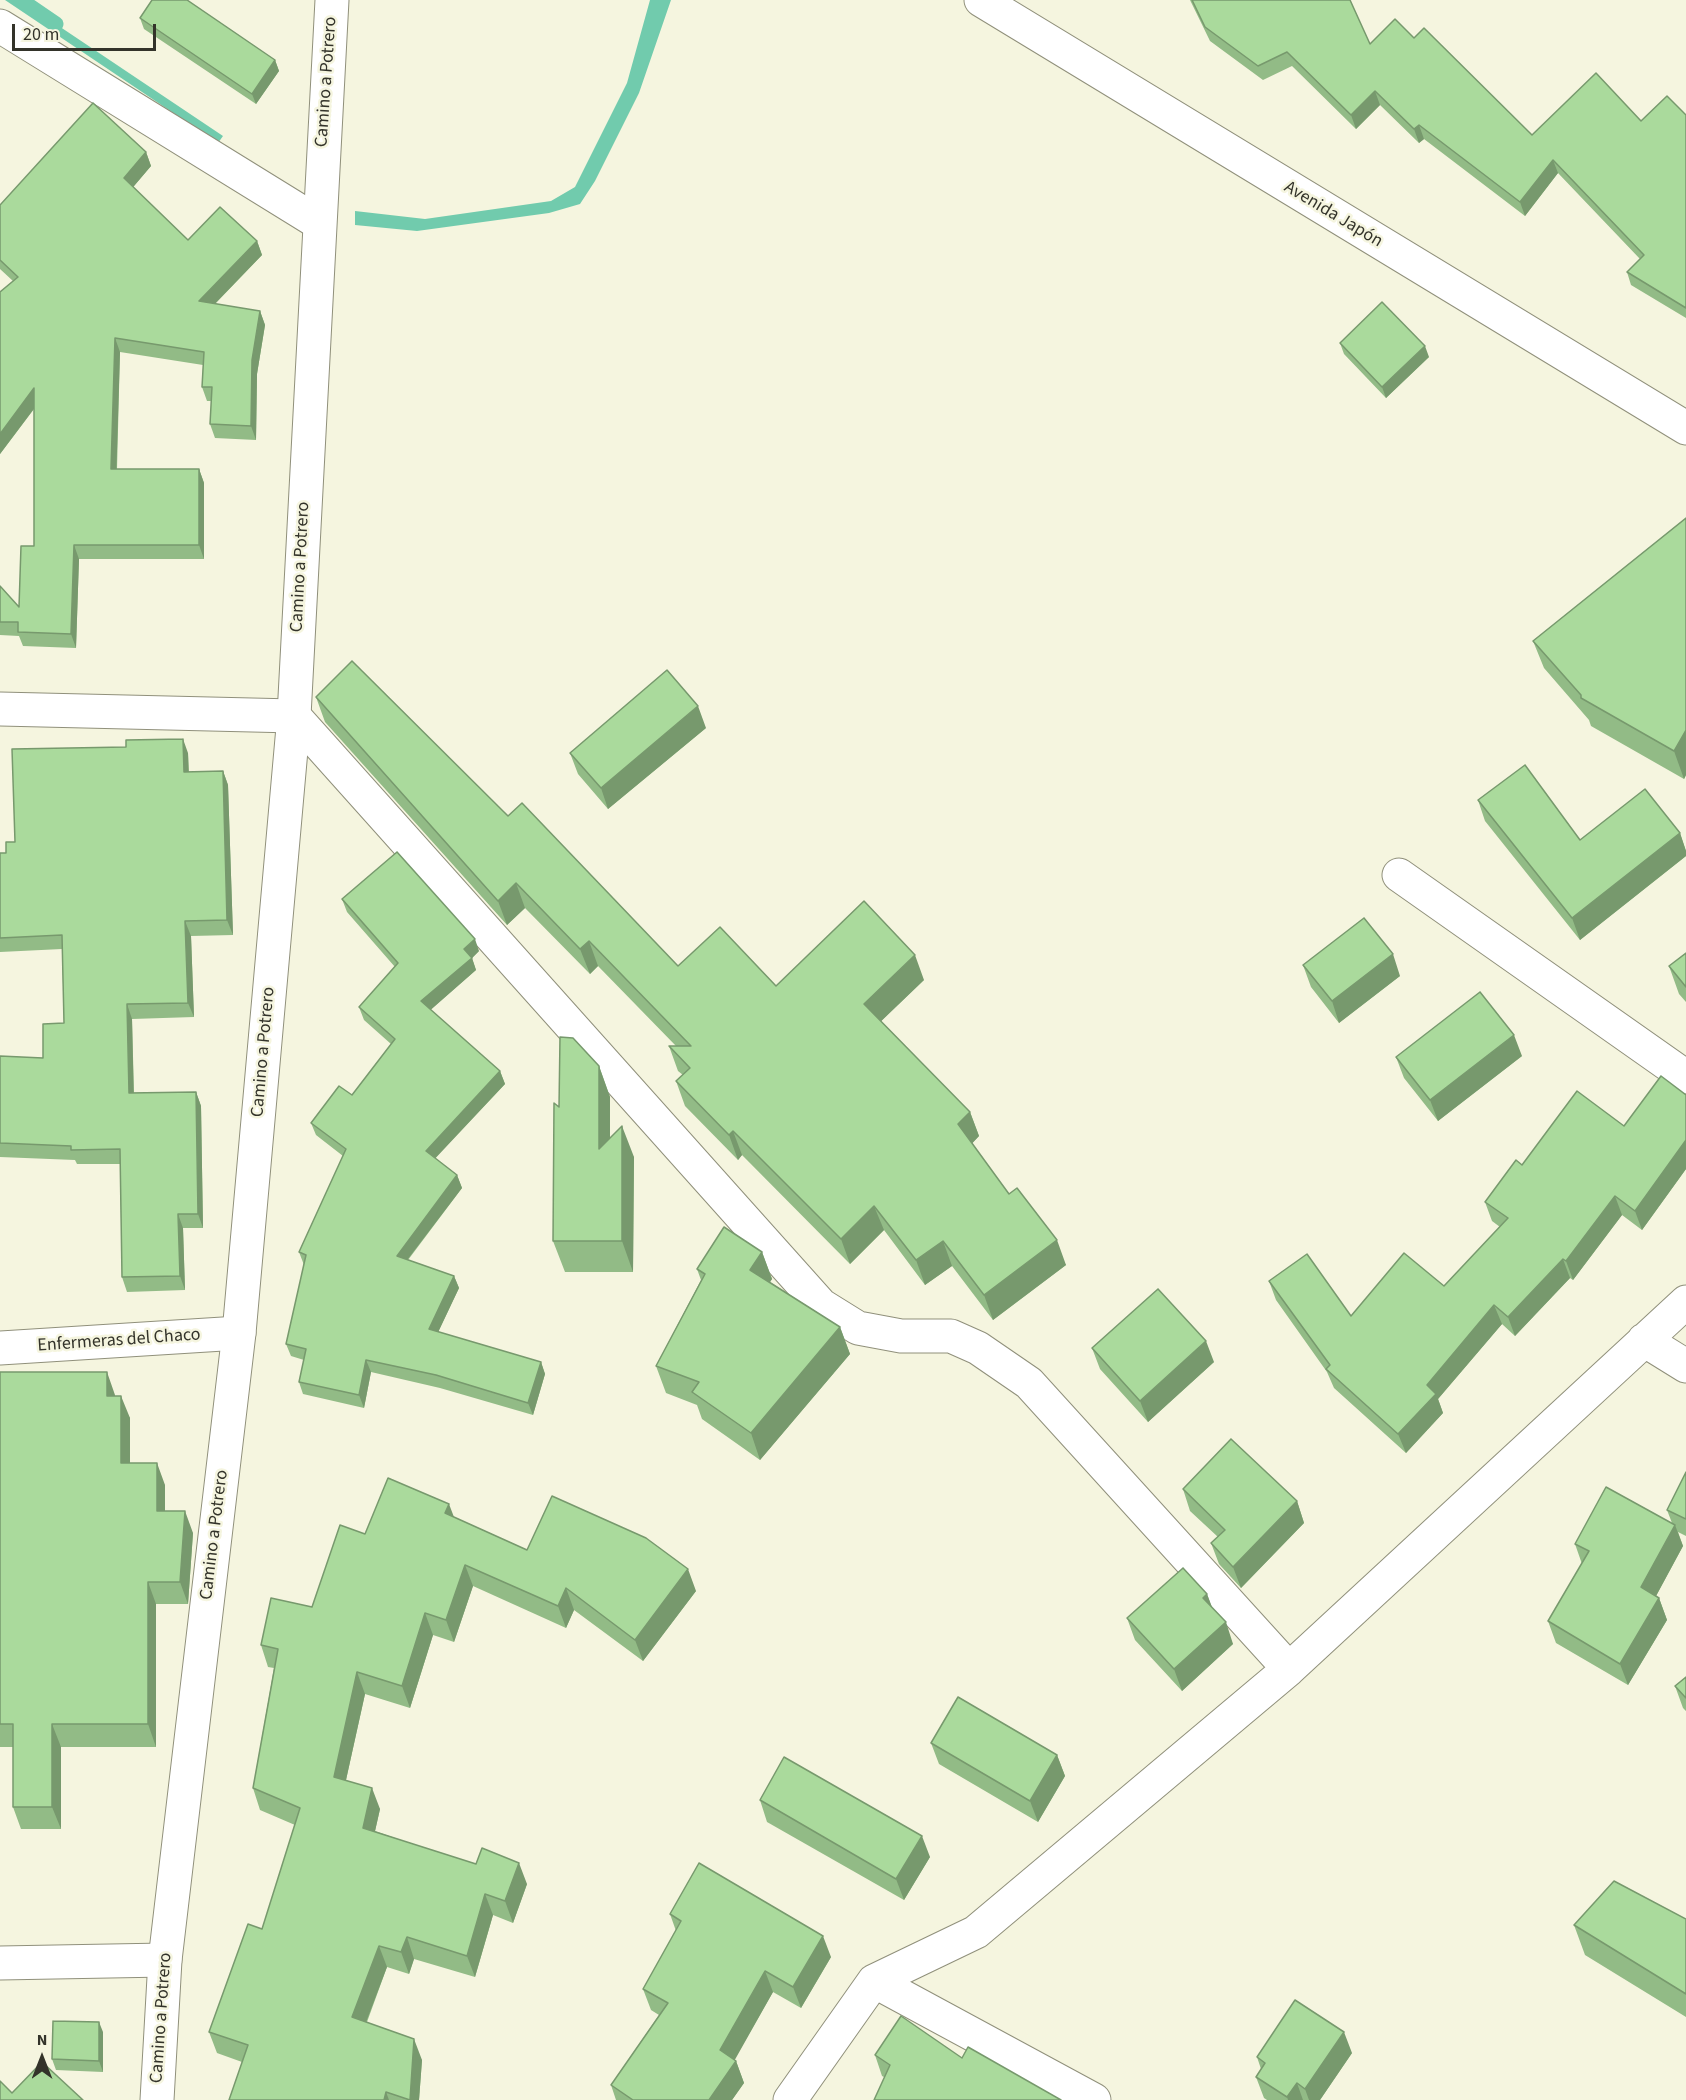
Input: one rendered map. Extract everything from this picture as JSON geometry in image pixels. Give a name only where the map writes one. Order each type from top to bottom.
[{"type":"street","name":"Camino a Potrero","points":[[157,2100],[165,1960],[238,1333],[294,717],[318,223],[332,0]]},
{"type":"street","name":"Avenida Japón","points":[[981,0],[1686,428]]},
{"type":"street","points":[[0,26],[318,223]]},
{"type":"street","points":[[0,709],[294,717],[821,1305],[858,1328],[900,1336],[951,1336],[978,1348],[1029,1383],[1288,1669]]},
{"type":"street","points":[[1399,875],[1686,1077]]},
{"type":"street","points":[[790,2100],[874,1981],[976,1932],[1288,1669],[1686,1302]]},
{"type":"street","name":"Enfermeras del Chaco","points":[[0,1348],[238,1333]]},
{"type":"street","points":[[1644,1340],[1686,1366]]},
{"type":"street","points":[[0,1963],[165,1960]]},
{"type":"street","points":[[874,1981],[1094,2100]]},
{"type":"shaded area","points":[[5,0],[20,0],[223,136],[218,143]]},
{"type":"shaded area","points":[[650,0],[671,0],[639,93],[595,181],[580,204],[549,213],[417,231],[355,225],[355,211],[425,219],[551,201],[575,187],[627,83]]},
{"type":"building","points":[[152,0],[187,0],[275,60],[252,94],[140,18]]},
{"type":"building","points":[[1192,0],[1350,0],[1370,44],[1395,19],[1414,38],[1424,28],[1532,135],[1596,73],[1641,121],[1667,96],[1686,115],[1686,308],[1627,272],[1644,255],[1553,160],[1520,202],[1419,125],[1414,129],[1375,91],[1351,115],[1287,52],[1258,66],[1205,27]]},
{"type":"building","points":[[93,103],[146,152],[124,178],[188,240],[220,207],[257,241],[199,301],[260,311],[252,360],[251,426],[210,424],[212,387],[202,387],[204,352],[115,338],[111,469],[199,469],[199,545],[74,545],[71,634],[18,632],[18,622],[0,622],[0,586],[19,607],[21,546],[34,546],[34,388],[0,434],[0,292],[18,277],[0,260],[0,205]]},
{"type":"building","points":[[1382,302],[1425,346],[1382,387],[1340,343]]},
{"type":"building","points":[[1686,518],[1686,730],[1674,751],[1581,698],[1581,695],[1533,641]]},
{"type":"building","points":[[352,661],[508,816],[522,803],[678,966],[720,927],[776,986],[864,901],[915,955],[864,1004],[970,1112],[958,1124],[1009,1194],[1017,1188],[1057,1240],[984,1295],[943,1241],[916,1260],[874,1206],[841,1239],[733,1131],[729,1135],[676,1081],[690,1068],[669,1046],[691,1046],[589,941],[580,949],[516,883],[498,901],[316,697]]},
{"type":"building","points":[[667,670],[698,706],[601,788],[570,753]]},
{"type":"building","points":[[183,739],[184,772],[223,771],[227,920],[185,921],[188,1003],[127,1004],[129,1093],[196,1092],[198,1214],[178,1214],[180,1276],[122,1277],[120,1149],[71,1150],[71,1146],[0,1143],[0,1056],[43,1058],[43,1024],[64,1023],[62,935],[0,938],[0,853],[6,853],[6,842],[15,842],[12,749],[126,747],[126,740]]},
{"type":"building","points":[[1525,765],[1580,840],[1645,789],[1680,833],[1572,918],[1478,800]]},
{"type":"building","points":[[397,852],[475,939],[464,949],[472,958],[421,1001],[500,1071],[426,1151],[457,1175],[397,1256],[454,1276],[429,1329],[541,1362],[528,1403],[436,1375],[366,1360],[359,1395],[299,1382],[306,1349],[286,1344],[306,1255],[299,1252],[346,1149],[311,1123],[339,1086],[352,1095],[395,1039],[359,1007],[398,963],[342,899]]},
{"type":"building","points":[[1364,918],[1393,954],[1332,1001],[1303,965]]},
{"type":"building","points":[[1686,953],[1686,987],[1669,966]]},
{"type":"building","points":[[1480,992],[1514,1035],[1430,1100],[1396,1057]]},
{"type":"building","points":[[560,1037],[573,1038],[599,1066],[599,1149],[622,1126],[622,1241],[553,1241],[554,1103],[559,1107]]},
{"type":"building","points":[[1661,1076],[1686,1095],[1686,1140],[1635,1211],[1615,1196],[1566,1261],[1563,1259],[1508,1317],[1494,1305],[1427,1385],[1436,1394],[1398,1434],[1326,1369],[1330,1365],[1269,1281],[1307,1254],[1351,1316],[1404,1253],[1444,1286],[1508,1218],[1485,1202],[1516,1160],[1522,1165],[1577,1091],[1624,1126]]},
{"type":"building","points":[[724,1227],[762,1252],[750,1270],[840,1327],[751,1433],[692,1392],[699,1382],[656,1366],[705,1274],[697,1269]]},
{"type":"building","points":[[1158,1289],[1206,1341],[1140,1401],[1092,1348]]},
{"type":"building","points":[[0,1372],[107,1372],[107,1396],[121,1396],[121,1463],[157,1463],[157,1511],[185,1511],[180,1582],[148,1582],[148,1724],[52,1724],[52,1807],[13,1807],[13,1724],[0,1724]]},
{"type":"building","points":[[1231,1439],[1297,1501],[1233,1567],[1211,1543],[1225,1530],[1183,1489]]},
{"type":"building","points":[[1686,1472],[1686,1519],[1667,1510]]},
{"type":"building","points":[[388,1478],[449,1504],[445,1513],[527,1550],[552,1496],[646,1538],[688,1569],[635,1640],[566,1588],[558,1606],[465,1565],[446,1620],[425,1613],[402,1686],[357,1672],[334,1777],[372,1788],[363,1828],[476,1864],[482,1848],[519,1863],[505,1901],[485,1894],[467,1956],[407,1937],[401,1952],[379,1946],[352,2017],[414,2039],[410,2100],[386,2092],[384,2100],[229,2100],[248,2045],[209,2032],[248,1924],[262,1929],[300,1808],[253,1788],[278,1649],[261,1645],[271,1598],[312,1607],[340,1525],[365,1534]]},
{"type":"building","points":[[1606,1487],[1675,1525],[1641,1587],[1659,1598],[1620,1664],[1548,1621],[1589,1551],[1575,1544]]},
{"type":"building","points":[[1183,1568],[1207,1594],[1203,1598],[1226,1622],[1174,1669],[1127,1618]]},
{"type":"building","points":[[1686,1677],[1686,1698],[1675,1686]]},
{"type":"building","points":[[958,1697],[1057,1755],[1030,1801],[931,1743]]},
{"type":"building","points":[[784,1757],[922,1836],[896,1879],[760,1800]]},
{"type":"building","points":[[699,1863],[823,1936],[793,1987],[765,1971],[720,2050],[736,2061],[709,2100],[633,2100],[611,2085],[668,2003],[643,1989],[681,1921],[670,1914]]},
{"type":"building","points":[[1614,1881],[1686,1919],[1686,1994],[1574,1925]]},
{"type":"building","points":[[1295,2000],[1344,2032],[1305,2089],[1297,2083],[1287,2097],[1256,2077],[1265,2063],[1257,2057]]},
{"type":"building","points":[[901,2016],[962,2058],[968,2047],[1061,2100],[874,2100],[890,2065],[875,2055]]},
{"type":"building","points":[[53,2021],[99,2022],[99,2061],[52,2059]]},
{"type":"building","points":[[42,2062],[83,2100],[0,2100],[0,2081],[12,2093]]},
{"type":"waterway","points":[[21,0],[56,24]]}]
